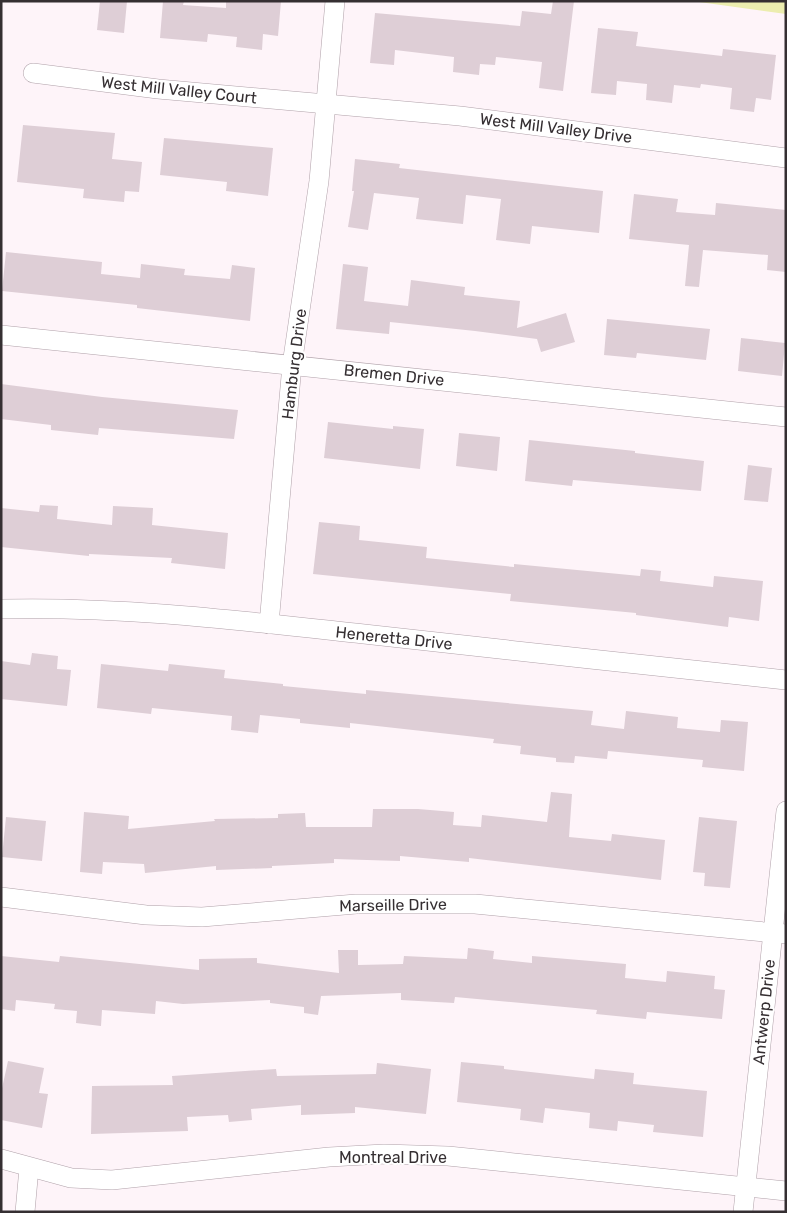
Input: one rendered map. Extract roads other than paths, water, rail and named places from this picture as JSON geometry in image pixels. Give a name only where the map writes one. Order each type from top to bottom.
[{"type":"street","name":"Hamburg Drive","points":[[269,624],[292,365],[319,181],[335,1]]},
{"type":"street","name":"West Mill Valley Court","points":[[33,73],[158,89],[326,104]]},
{"type":"street","name":"West Mill Valley Drive","points":[[326,104],[460,116],[786,158]]},
{"type":"street","name":"Bremen Drive","points":[[1,335],[786,417]]},
{"type":"street","name":"Heneretta Drive","points":[[1,608],[60,607],[112,610],[269,624],[786,680]]},
{"type":"street","name":"Antwerp Drive","points":[[743,1212],[779,933],[786,811]]},
{"type":"street","name":"Marseille Drive","points":[[1,897],[146,915],[202,917],[356,904],[475,904],[779,933]]},
{"type":"street","name":"Montreal Drive","points":[[1,1159],[71,1178],[112,1180],[329,1157],[384,1154],[439,1155],[786,1191]]},
{"type":"street","points":[[25,1212],[29,1168]]}]
